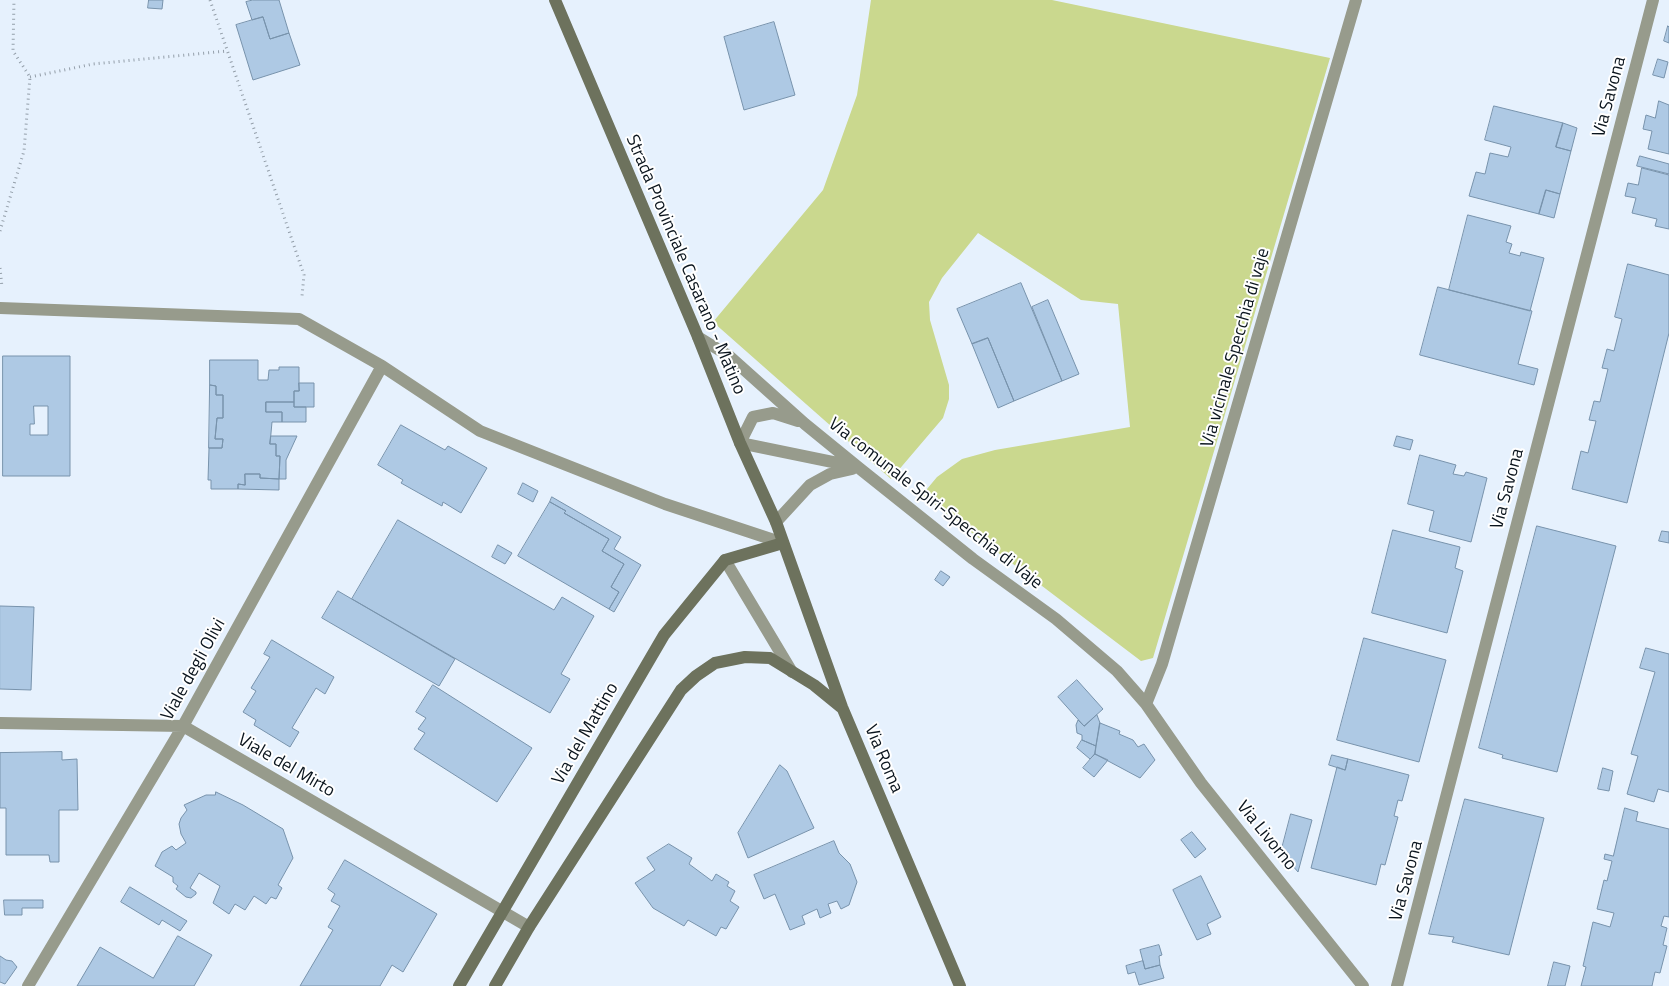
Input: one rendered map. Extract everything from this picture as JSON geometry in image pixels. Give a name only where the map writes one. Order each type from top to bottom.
[{"type":"main road","name":"Strada Provinciale Casarano - Matino","points":[[555,0],[698,337],[740,443],[776,522],[783,543]]},
{"type":"main road","points":[[725,560],[783,543]]},
{"type":"main road","name":"Via Roma","points":[[783,543],[842,707],[960,986]]},
{"type":"main road","name":"Via del Mattino","points":[[459,986],[664,635],[725,560]]},
{"type":"main road","points":[[495,986],[529,927],[681,690],[696,676],[715,663],[745,657],[770,658],[814,685],[842,707]]},
{"type":"street","name":"Via vicinale Specchia di vaje","points":[[1146,704],[1165,655],[1356,0]]},
{"type":"street","name":"Via Savona","points":[[1397,986],[1653,0]]},
{"type":"street","points":[[0,308],[299,319],[382,366],[480,431],[665,504],[783,543]]},
{"type":"street","name":"Via comunale Spiri-Specchia di Vaje","points":[[698,337],[729,356],[805,424],[859,468],[973,559],[1056,619],[1117,671],[1146,704]]},
{"type":"street","name":"Viale degli Olivi","points":[[28,986],[183,726],[382,366]]},
{"type":"street","points":[[805,424],[774,413],[753,417],[740,443],[859,468]]},
{"type":"street","points":[[776,522],[810,485],[830,474],[859,468]]},
{"type":"street","points":[[725,560],[792,672]]},
{"type":"street","name":"Via Livorno","points":[[1146,704],[1201,783],[1363,986]]},
{"type":"street","name":"Viale del Mirto","points":[[0,724],[183,726],[529,927]]},
{"type":"path","points":[[0,231],[24,151],[30,77],[13,51],[14,0]]},
{"type":"path","points":[[210,0],[304,275],[299,319]]},
{"type":"path","points":[[30,77],[93,64],[227,51]]},
{"type":"green space","points":[[871,0],[1052,0],[1330,58],[1153,658],[1141,661],[922,495],[937,477],[962,459],[995,450],[1130,427],[1118,304],[1081,300],[978,233],[942,278],[929,302],[930,320],[949,385],[949,399],[943,418],[891,479],[713,322],[823,190],[857,95]]},
{"type":"building","points":[[149,0],[163,0],[162,9],[148,8]]},
{"type":"building","points":[[253,0],[279,0],[289,33],[270,39],[263,17],[252,20],[246,2]]},
{"type":"building","points":[[263,17],[270,39],[289,33],[300,65],[253,80],[236,25]]},
{"type":"building","points":[[774,22],[795,95],[744,110],[724,37]]},
{"type":"building","points":[[1669,27],[1669,43],[1664,41]]},
{"type":"building","points":[[1658,59],[1668,62],[1664,78],[1653,75]]},
{"type":"building","points":[[1659,101],[1669,105],[1669,154],[1648,149],[1652,131],[1643,129],[1646,115],[1655,118]]},
{"type":"building","points":[[1494,106],[1563,123],[1556,147],[1571,151],[1560,194],[1546,190],[1539,214],[1469,196],[1476,172],[1485,174],[1490,153],[1508,157],[1511,147],[1485,140]]},
{"type":"building","points":[[1563,123],[1577,128],[1571,151],[1556,147]]},
{"type":"building","points":[[1640,156],[1669,164],[1669,174],[1637,166]]},
{"type":"building","points":[[1642,168],[1669,175],[1669,229],[1655,226],[1657,219],[1632,213],[1636,198],[1625,196],[1628,183],[1638,185]]},
{"type":"building","points":[[1546,190],[1560,194],[1554,218],[1539,214]]},
{"type":"building","points":[[1468,215],[1511,226],[1506,242],[1512,244],[1509,253],[1520,256],[1521,252],[1544,258],[1530,311],[1449,290]]},
{"type":"building","points":[[1628,264],[1669,275],[1669,333],[1627,503],[1572,489],[1581,451],[1588,453],[1596,421],[1589,420],[1594,401],[1600,402],[1608,369],[1602,368],[1607,349],[1614,351],[1622,319],[1615,317]]},
{"type":"building","points":[[1021,283],[1062,381],[1014,401],[988,338],[972,344],[957,309]]},
{"type":"building","points":[[1438,287],[1532,311],[1518,364],[1538,369],[1534,385],[1420,355]]},
{"type":"building","points":[[1048,300],[1079,374],[1062,381],[1032,307]]},
{"type":"building","points":[[988,338],[1014,401],[998,408],[972,344]]},
{"type":"building","points":[[3,356],[70,356],[70,476],[3,476]],"holes":[[[34,406],[48,406],[48,435],[30,435],[30,424],[34,424]]]},
{"type":"building","points":[[210,360],[258,360],[258,380],[268,380],[269,370],[279,370],[279,367],[299,367],[299,391],[294,391],[294,402],[266,402],[266,412],[282,412],[282,422],[272,422],[270,444],[276,444],[276,456],[280,456],[279,479],[260,478],[260,474],[245,474],[245,485],[238,484],[238,489],[211,489],[211,480],[208,480],[209,448],[222,448],[223,439],[215,439],[217,418],[223,418],[223,395],[216,395],[216,386],[210,385]]},
{"type":"building","points":[[299,383],[314,383],[314,407],[294,407],[294,391],[299,391]]},
{"type":"building","points":[[210,385],[216,386],[216,395],[223,395],[223,418],[217,418],[215,439],[223,439],[222,448],[209,448]]},
{"type":"building","points":[[266,402],[294,402],[294,407],[306,407],[306,422],[282,422],[282,412],[266,412]]},
{"type":"building","points":[[401,425],[445,450],[448,446],[487,468],[461,513],[443,502],[442,506],[401,483],[403,480],[378,465]]},
{"type":"building","points":[[271,436],[297,436],[286,460],[286,479],[279,479],[280,456],[276,456],[276,444],[270,444]]},
{"type":"building","points":[[1397,436],[1413,440],[1410,450],[1394,446]]},
{"type":"building","points":[[1420,455],[1456,465],[1453,474],[1464,476],[1466,472],[1487,478],[1471,542],[1429,531],[1434,511],[1408,504]]},
{"type":"building","points":[[245,474],[260,474],[260,478],[279,479],[279,490],[238,489],[238,484],[245,485]]},
{"type":"building","points":[[523,483],[538,491],[533,502],[518,494]]},
{"type":"building","points":[[552,497],[621,537],[614,549],[641,565],[614,612],[609,609],[619,592],[611,587],[624,564],[602,551],[609,539],[564,513],[566,511],[550,502]]},
{"type":"building","points":[[550,502],[566,511],[564,513],[609,539],[602,551],[624,564],[611,587],[619,592],[609,609],[518,556]]},
{"type":"building","points":[[398,520],[554,610],[562,597],[594,616],[561,674],[570,679],[550,713],[352,599]]},
{"type":"building","points":[[1537,526],[1616,546],[1557,772],[1502,758],[1503,755],[1479,748]]},
{"type":"building","points":[[1393,530],[1460,547],[1455,568],[1463,571],[1447,633],[1372,613]]},
{"type":"building","points":[[1662,531],[1669,532],[1669,543],[1659,541]]},
{"type":"building","points":[[498,545],[512,553],[505,564],[492,557]]},
{"type":"building","points":[[941,571],[950,577],[943,586],[935,580]]},
{"type":"building","points":[[338,591],[455,659],[439,686],[322,618]]},
{"type":"building","points":[[0,606],[34,607],[31,690],[0,689]]},
{"type":"building","points":[[1364,638],[1446,660],[1419,762],[1337,740]]},
{"type":"building","points":[[272,640],[334,677],[325,694],[316,688],[292,728],[299,732],[290,747],[254,725],[256,720],[243,712],[256,691],[251,688],[270,657],[264,654]]},
{"type":"building","points":[[1646,648],[1669,654],[1669,792],[1658,789],[1654,802],[1627,794],[1638,756],[1631,754],[1655,672],[1640,668]]},
{"type":"building","points":[[1077,680],[1103,709],[1084,726],[1058,697]]},
{"type":"building","points":[[433,685],[532,748],[497,802],[414,749],[425,733],[418,729],[426,718],[416,712]]},
{"type":"building","points":[[1097,715],[1100,723],[1096,746],[1082,740],[1082,735],[1077,733],[1076,725],[1078,720],[1084,726]]},
{"type":"building","points":[[1100,723],[1120,731],[1119,734],[1133,740],[1138,747],[1144,744],[1155,760],[1140,778],[1095,754]]},
{"type":"building","points":[[1082,740],[1096,746],[1095,754],[1090,759],[1077,748]]},
{"type":"building","points":[[62,752],[62,760],[77,759],[78,810],[59,810],[59,862],[50,862],[49,855],[6,855],[6,808],[0,808],[0,753]]},
{"type":"building","points":[[1095,754],[1108,760],[1094,777],[1083,768]]},
{"type":"building","points":[[1332,755],[1348,759],[1345,770],[1329,765]]},
{"type":"building","points":[[1348,759],[1409,775],[1402,801],[1398,800],[1394,816],[1398,817],[1385,865],[1381,864],[1376,885],[1311,868],[1337,767],[1345,770]]},
{"type":"building","points":[[780,765],[787,771],[814,828],[748,858],[738,833]]},
{"type":"building","points":[[1603,768],[1613,771],[1609,791],[1598,789]]},
{"type":"building","points":[[216,792],[243,805],[283,829],[293,858],[278,885],[282,888],[276,899],[271,897],[266,904],[254,896],[245,910],[235,904],[229,914],[213,903],[220,886],[199,873],[190,888],[196,894],[191,898],[186,897],[176,889],[178,886],[173,882],[173,877],[155,866],[162,852],[172,846],[176,850],[186,843],[181,834],[179,824],[187,810],[184,805],[206,795],[215,795]]},
{"type":"building","points":[[1465,799],[1544,818],[1509,955],[1452,942],[1454,937],[1429,934]]},
{"type":"building","points":[[1625,808],[1638,812],[1636,821],[1669,829],[1669,917],[1664,916],[1661,926],[1667,928],[1663,945],[1667,946],[1660,973],[1655,972],[1652,986],[1581,986],[1586,967],[1583,966],[1593,922],[1610,927],[1614,913],[1597,909],[1604,880],[1607,881],[1612,861],[1604,859],[1605,854],[1613,856]]},
{"type":"building","points":[[1291,814],[1312,820],[1298,872],[1281,852]]},
{"type":"building","points":[[1192,832],[1206,849],[1195,858],[1181,840]]},
{"type":"building","points":[[834,841],[839,853],[850,864],[857,882],[849,905],[841,909],[837,901],[828,904],[831,913],[820,918],[817,909],[802,916],[805,924],[790,930],[775,894],[764,899],[754,875]]},
{"type":"building","points":[[669,844],[692,858],[689,864],[712,881],[716,874],[729,882],[727,886],[735,891],[730,901],[739,907],[726,929],[721,927],[716,936],[688,920],[684,926],[653,908],[635,883],[655,870],[647,858]]},
{"type":"building","points":[[345,860],[437,914],[403,972],[392,965],[380,986],[300,986],[333,930],[328,927],[340,906],[331,901],[335,894],[328,889]]},
{"type":"building","points":[[1201,876],[1221,917],[1207,924],[1211,934],[1197,940],[1173,890]]},
{"type":"building","points":[[130,887],[187,921],[180,931],[162,920],[159,925],[121,902]]},
{"type":"building","points":[[4,900],[43,900],[43,908],[22,908],[22,915],[5,915]]},
{"type":"building","points":[[178,936],[212,955],[194,986],[77,986],[100,947],[153,978]]},
{"type":"building","points":[[1159,945],[1162,955],[1159,956],[1160,965],[1145,969],[1140,950]]},
{"type":"building","points":[[0,956],[12,961],[17,967],[5,984],[0,982]]},
{"type":"building","points":[[1143,961],[1145,969],[1160,965],[1164,978],[1139,985],[1135,972],[1128,974],[1126,966]]},
{"type":"building","points":[[1554,962],[1570,966],[1565,986],[1548,986]]}]
